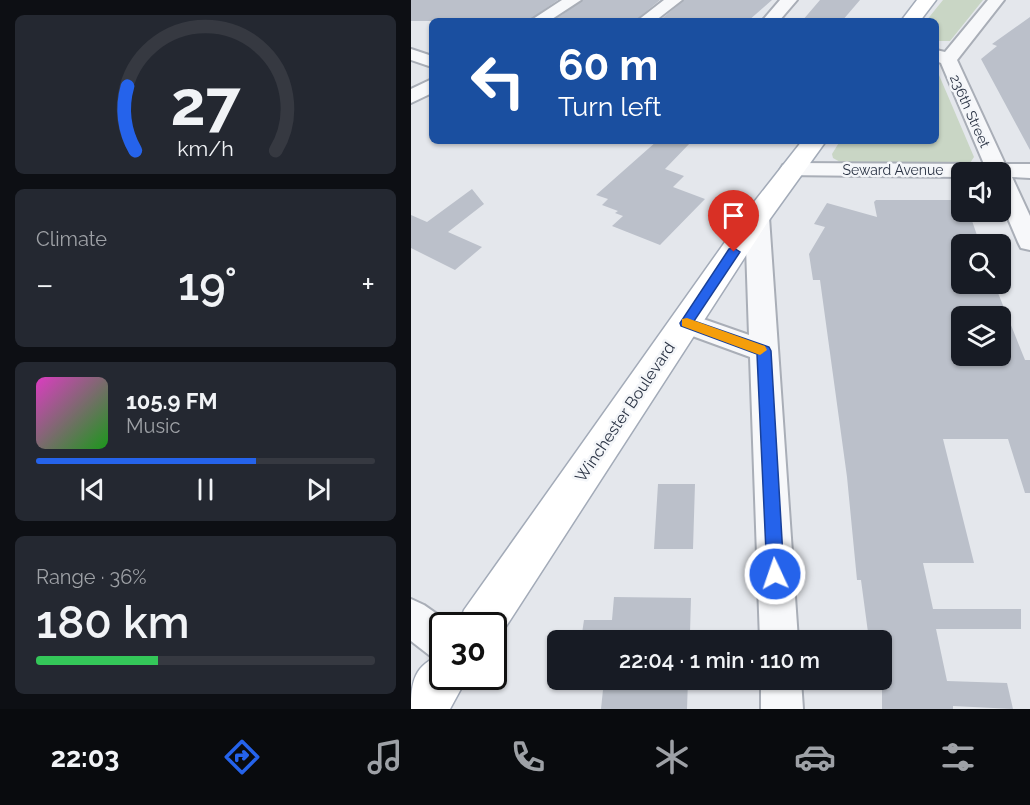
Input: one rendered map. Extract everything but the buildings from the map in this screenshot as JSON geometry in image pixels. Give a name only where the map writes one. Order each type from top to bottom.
[{"type":"main road","points":[[912,18],[927,0]]},
{"type":"main road","name":"Winchester Boulevard","points":[[490,612],[757,217],[812,144]]},
{"type":"main road","points":[[422,709],[435,690]]},
{"type":"street","points":[[649,18],[674,0]]},
{"type":"street","points":[[773,18],[789,0]]},
{"type":"street","points":[[942,58],[996,0]]},
{"type":"street","points":[[542,18],[565,1]]},
{"type":"street","points":[[411,54],[429,61]]},
{"type":"street","name":"236th Street","points":[[942,58],[993,162]]},
{"type":"street","points":[[411,97],[429,87]]},
{"type":"street","name":"Seward Avenue","points":[[791,170],[951,173]]},
{"type":"street","name":"Seward Avenue","points":[[1011,173],[1030,171]]},
{"type":"street","name":"236th Street","points":[[1011,200],[1030,242]]},
{"type":"street","points":[[757,217],[778,630]]},
{"type":"street","points":[[686,323],[764,351]]},
{"type":"street","points":[[411,618],[429,631]]},
{"type":"street","points":[[781,690],[782,709]]},
{"type":"green space","points":[[943,0],[983,0],[950,41],[939,41],[939,18],[928,18]]},
{"type":"green space","points":[[939,75],[974,157],[971,162],[951,163],[842,163],[833,158],[832,154],[838,144],[939,144]]},
{"type":"slow traffic","points":[[687,323],[760,350]]},
{"type":"route","points":[[734,252],[686,323],[764,351],[775,574]]}]
